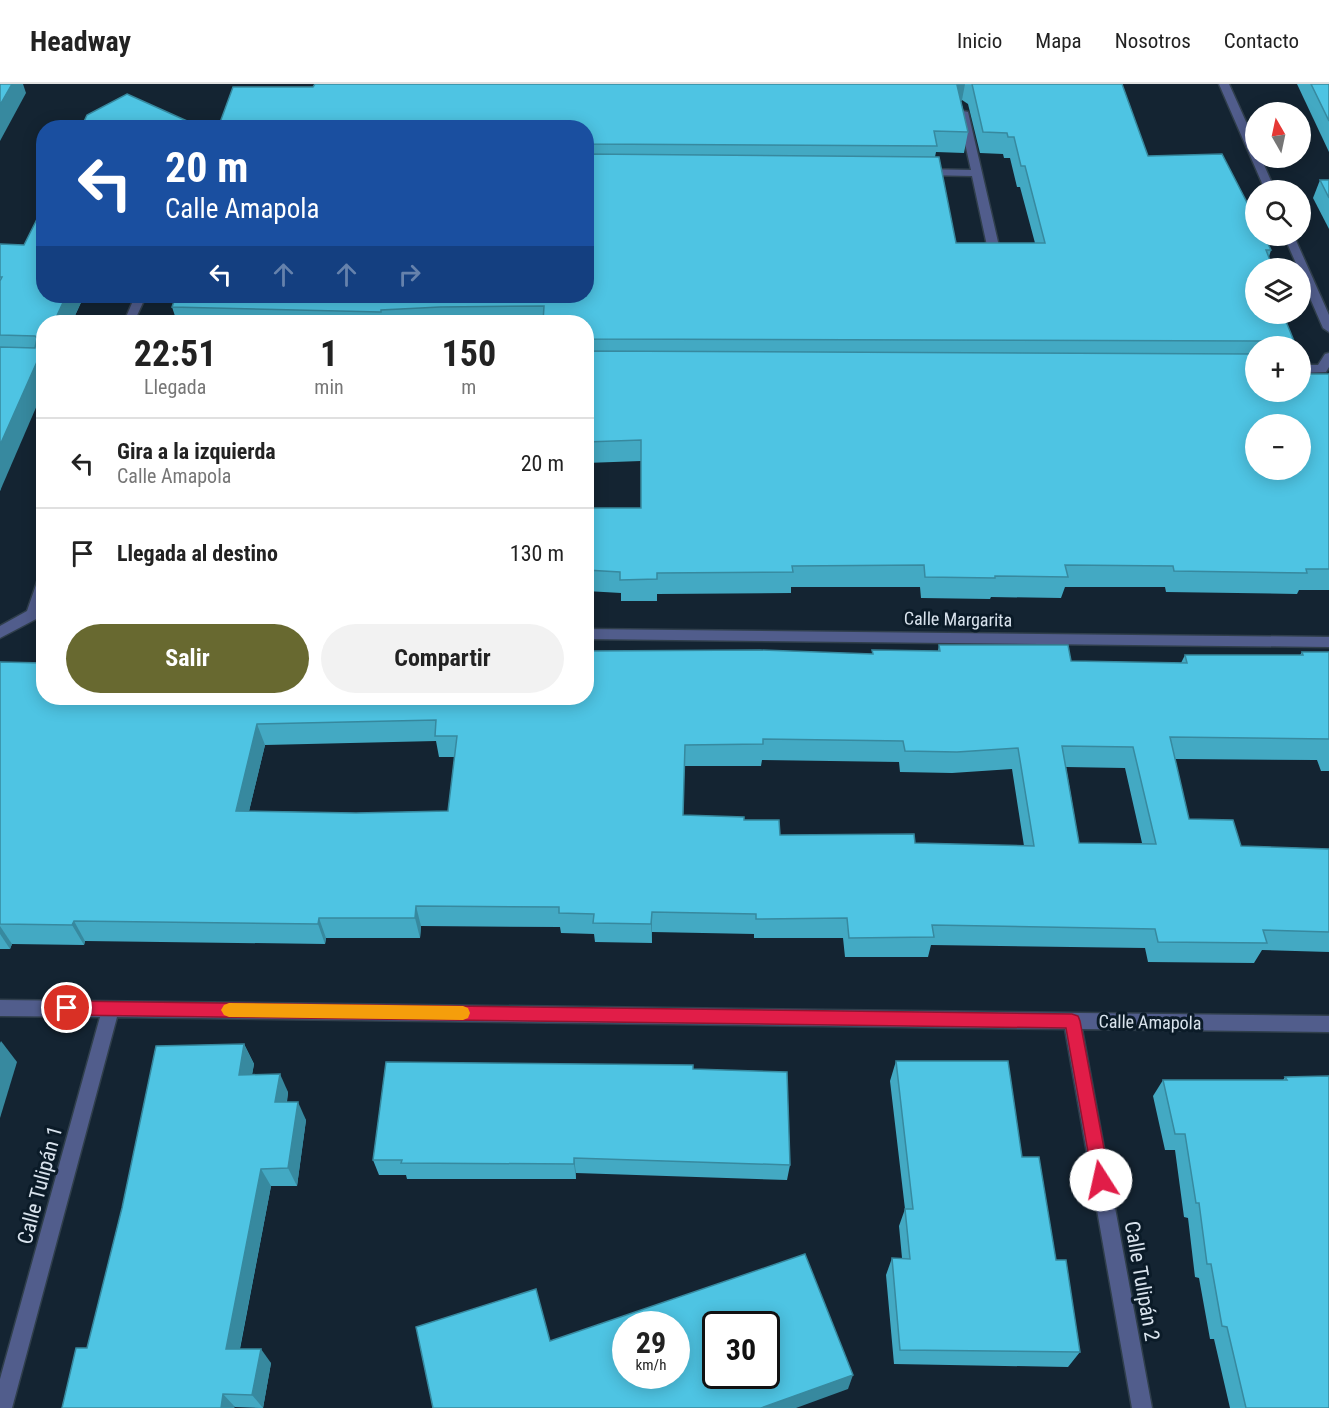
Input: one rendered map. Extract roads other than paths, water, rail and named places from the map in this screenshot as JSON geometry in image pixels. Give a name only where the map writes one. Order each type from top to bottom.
[{"type":"street","points":[[1224,84],[1245,132]]},
{"type":"street","points":[[961,105],[994,255]]},
{"type":"street","points":[[906,172],[977,173]]},
{"type":"street","points":[[1293,246],[1329,328]]},
{"type":"street","points":[[1311,369],[1322,369],[1329,357]]},
{"type":"street","points":[[0,633],[36,617]]},
{"type":"street","name":"Calle Margarita","points":[[594,634],[1329,642]]},
{"type":"street","name":"Calle Amapola","points":[[0,1008],[1329,1024]]},
{"type":"street","name":"Calle Tulipán 1","points":[[2,1408],[111,1009]]},
{"type":"street","name":"Calle Tulipán 2","points":[[1072,1021],[1142,1408]]}]
